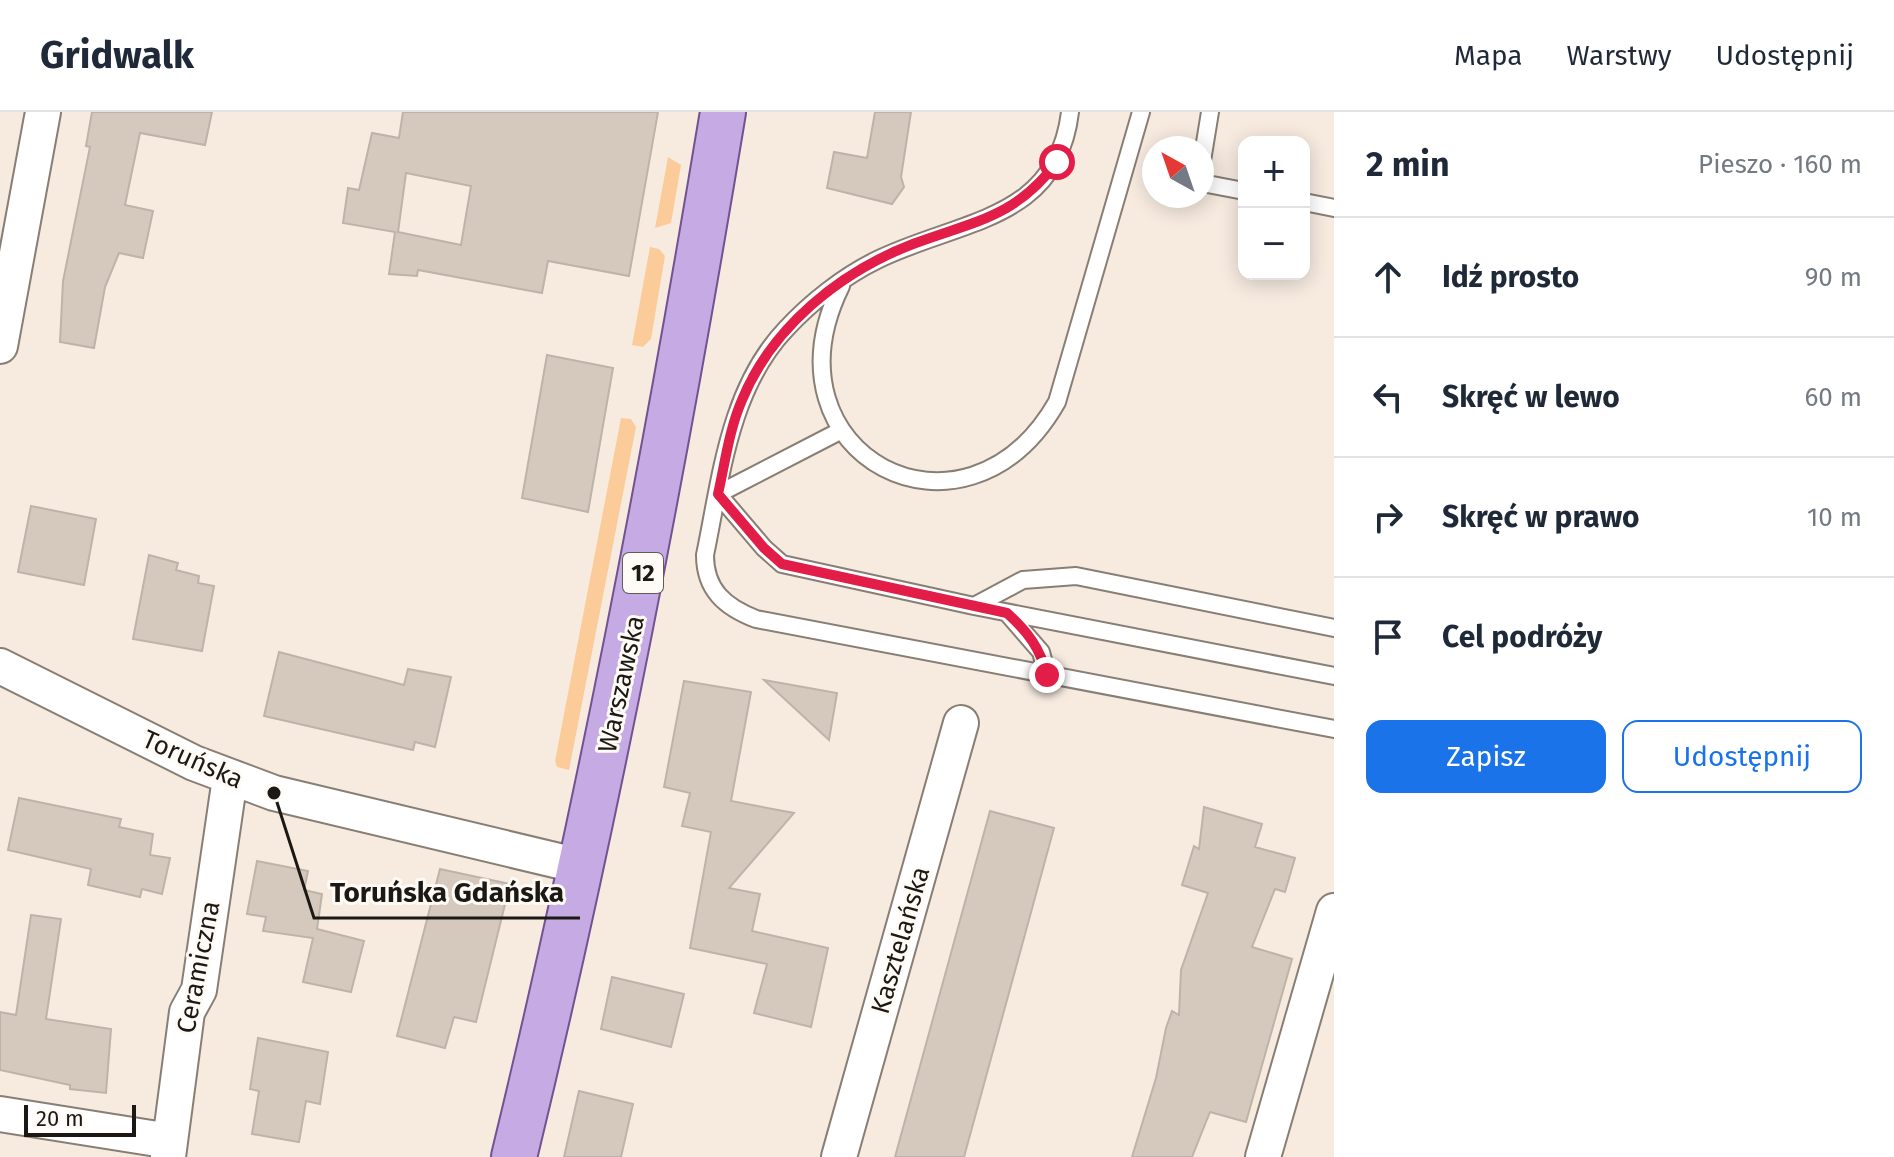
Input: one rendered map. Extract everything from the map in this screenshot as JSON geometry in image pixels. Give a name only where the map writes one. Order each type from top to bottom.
[{"type":"main road","name":"Warszawska","points":[[514,1157],[584,867],[661,480],[723,112]]},
{"type":"street","points":[[0,346],[43,112]]},
{"type":"street","name":"Toruńska","points":[[0,666],[230,778],[317,805],[584,867]]},
{"type":"street","name":"Kasztelańska","points":[[839,1157],[961,723]]},
{"type":"street","name":"Ceramiczna","points":[[169,1149],[187,1012],[199,990],[230,778]]},
{"type":"street","points":[[1263,1157],[1334,911]]},
{"type":"street","points":[[0,1114],[169,1149]]},
{"type":"lane","points":[[1070,112],[1067,138],[1057,162],[1022,201],[998,214],[910,245],[843,281],[784,331],[757,368],[741,402],[718,494],[705,572],[712,588],[737,612],[756,619],[1334,729]]},
{"type":"lane","points":[[843,281],[828,313],[821,352],[823,383],[840,431],[857,451],[882,468],[911,478],[941,481],[970,477],[996,467],[1044,425],[1057,402],[1141,112]]},
{"type":"lane","points":[[1206,136],[1210,112]]},
{"type":"lane","points":[[1214,185],[1238,190]]},
{"type":"lane","points":[[1310,203],[1334,208]]},
{"type":"lane","points":[[718,494],[840,431]]},
{"type":"lane","points":[[718,494],[764,548],[782,564],[1007,613],[1334,676]]},
{"type":"lane","points":[[974,606],[1023,580],[1076,576],[1334,628]]},
{"type":"lane","points":[[1007,613],[1025,629],[1041,652],[1047,675]]},
{"type":"shaded area","points":[[668,157],[681,165],[671,223],[655,228]]},
{"type":"shaded area","points":[[650,247],[659,249],[665,256],[651,339],[643,347],[632,345]]},
{"type":"shaded area","points":[[621,418],[631,419],[636,427],[569,770],[557,767],[555,761]]},
{"type":"building","points":[[92,112],[212,112],[205,145],[140,133],[125,205],[153,211],[143,258],[119,253],[105,287],[94,348],[60,342],[63,281],[90,147],[86,146]]},
{"type":"building","points":[[403,112],[658,112],[629,276],[548,261],[542,293],[418,270],[417,276],[389,274],[395,232],[343,223],[348,188],[359,190],[372,133],[399,138]],"holes":[[[406,173],[471,186],[461,245],[398,232]]]},
{"type":"building","points":[[875,112],[911,112],[901,177],[904,187],[892,204],[827,188],[834,152],[867,158]]},
{"type":"building","points":[[547,355],[613,368],[588,512],[522,498]]},
{"type":"building","points":[[31,506],[96,519],[84,585],[18,572]]},
{"type":"building","points":[[149,555],[178,563],[176,570],[199,576],[198,583],[214,586],[202,651],[133,639]]},
{"type":"building","points":[[279,652],[404,685],[408,669],[451,677],[435,747],[415,742],[413,750],[264,716]]},
{"type":"building","points":[[764,680],[837,693],[829,740]]},
{"type":"building","points":[[684,681],[751,692],[731,801],[794,813],[729,888],[760,894],[752,931],[828,948],[811,1027],[754,1013],[767,964],[690,948],[711,832],[682,826],[690,793],[664,787]]},
{"type":"building","points":[[19,798],[121,819],[119,827],[153,834],[150,855],[170,858],[162,894],[142,889],[140,897],[88,885],[91,869],[8,850]]},
{"type":"building","points":[[1204,807],[1262,824],[1255,847],[1295,858],[1285,892],[1275,889],[1252,947],[1292,959],[1246,1122],[1210,1112],[1192,1157],[1132,1157],[1156,1078],[1166,1028],[1172,1011],[1179,1015],[1181,970],[1208,893],[1182,885],[1194,846],[1199,849]]},
{"type":"building","points":[[990,811],[1054,828],[964,1157],[895,1157]]},
{"type":"building","points":[[257,861],[308,871],[304,890],[322,894],[317,929],[364,941],[351,992],[303,982],[313,938],[263,931],[266,917],[247,914]]},
{"type":"building","points":[[440,869],[510,884],[476,1022],[454,1017],[445,1048],[397,1036]]},
{"type":"building","points":[[31,915],[61,919],[46,1019],[111,1029],[106,1093],[70,1089],[70,1085],[0,1070],[0,1012],[16,1015]]},
{"type":"building","points":[[612,977],[684,994],[671,1047],[601,1029]]},
{"type":"building","points":[[258,1038],[328,1052],[320,1104],[306,1101],[299,1142],[252,1134],[259,1091],[250,1089]]},
{"type":"building","points":[[579,1091],[633,1104],[621,1157],[564,1157]]},
{"type":"place","name":"Toruńska Gdańska","points":[[274,793]]},
{"type":"route","points":[[1047,675],[1041,652],[1025,629],[1007,613],[782,564],[743,526],[718,494],[741,402],[757,368],[784,331],[843,281],[875,261],[910,245],[998,214],[1022,201],[1057,162]]}]
